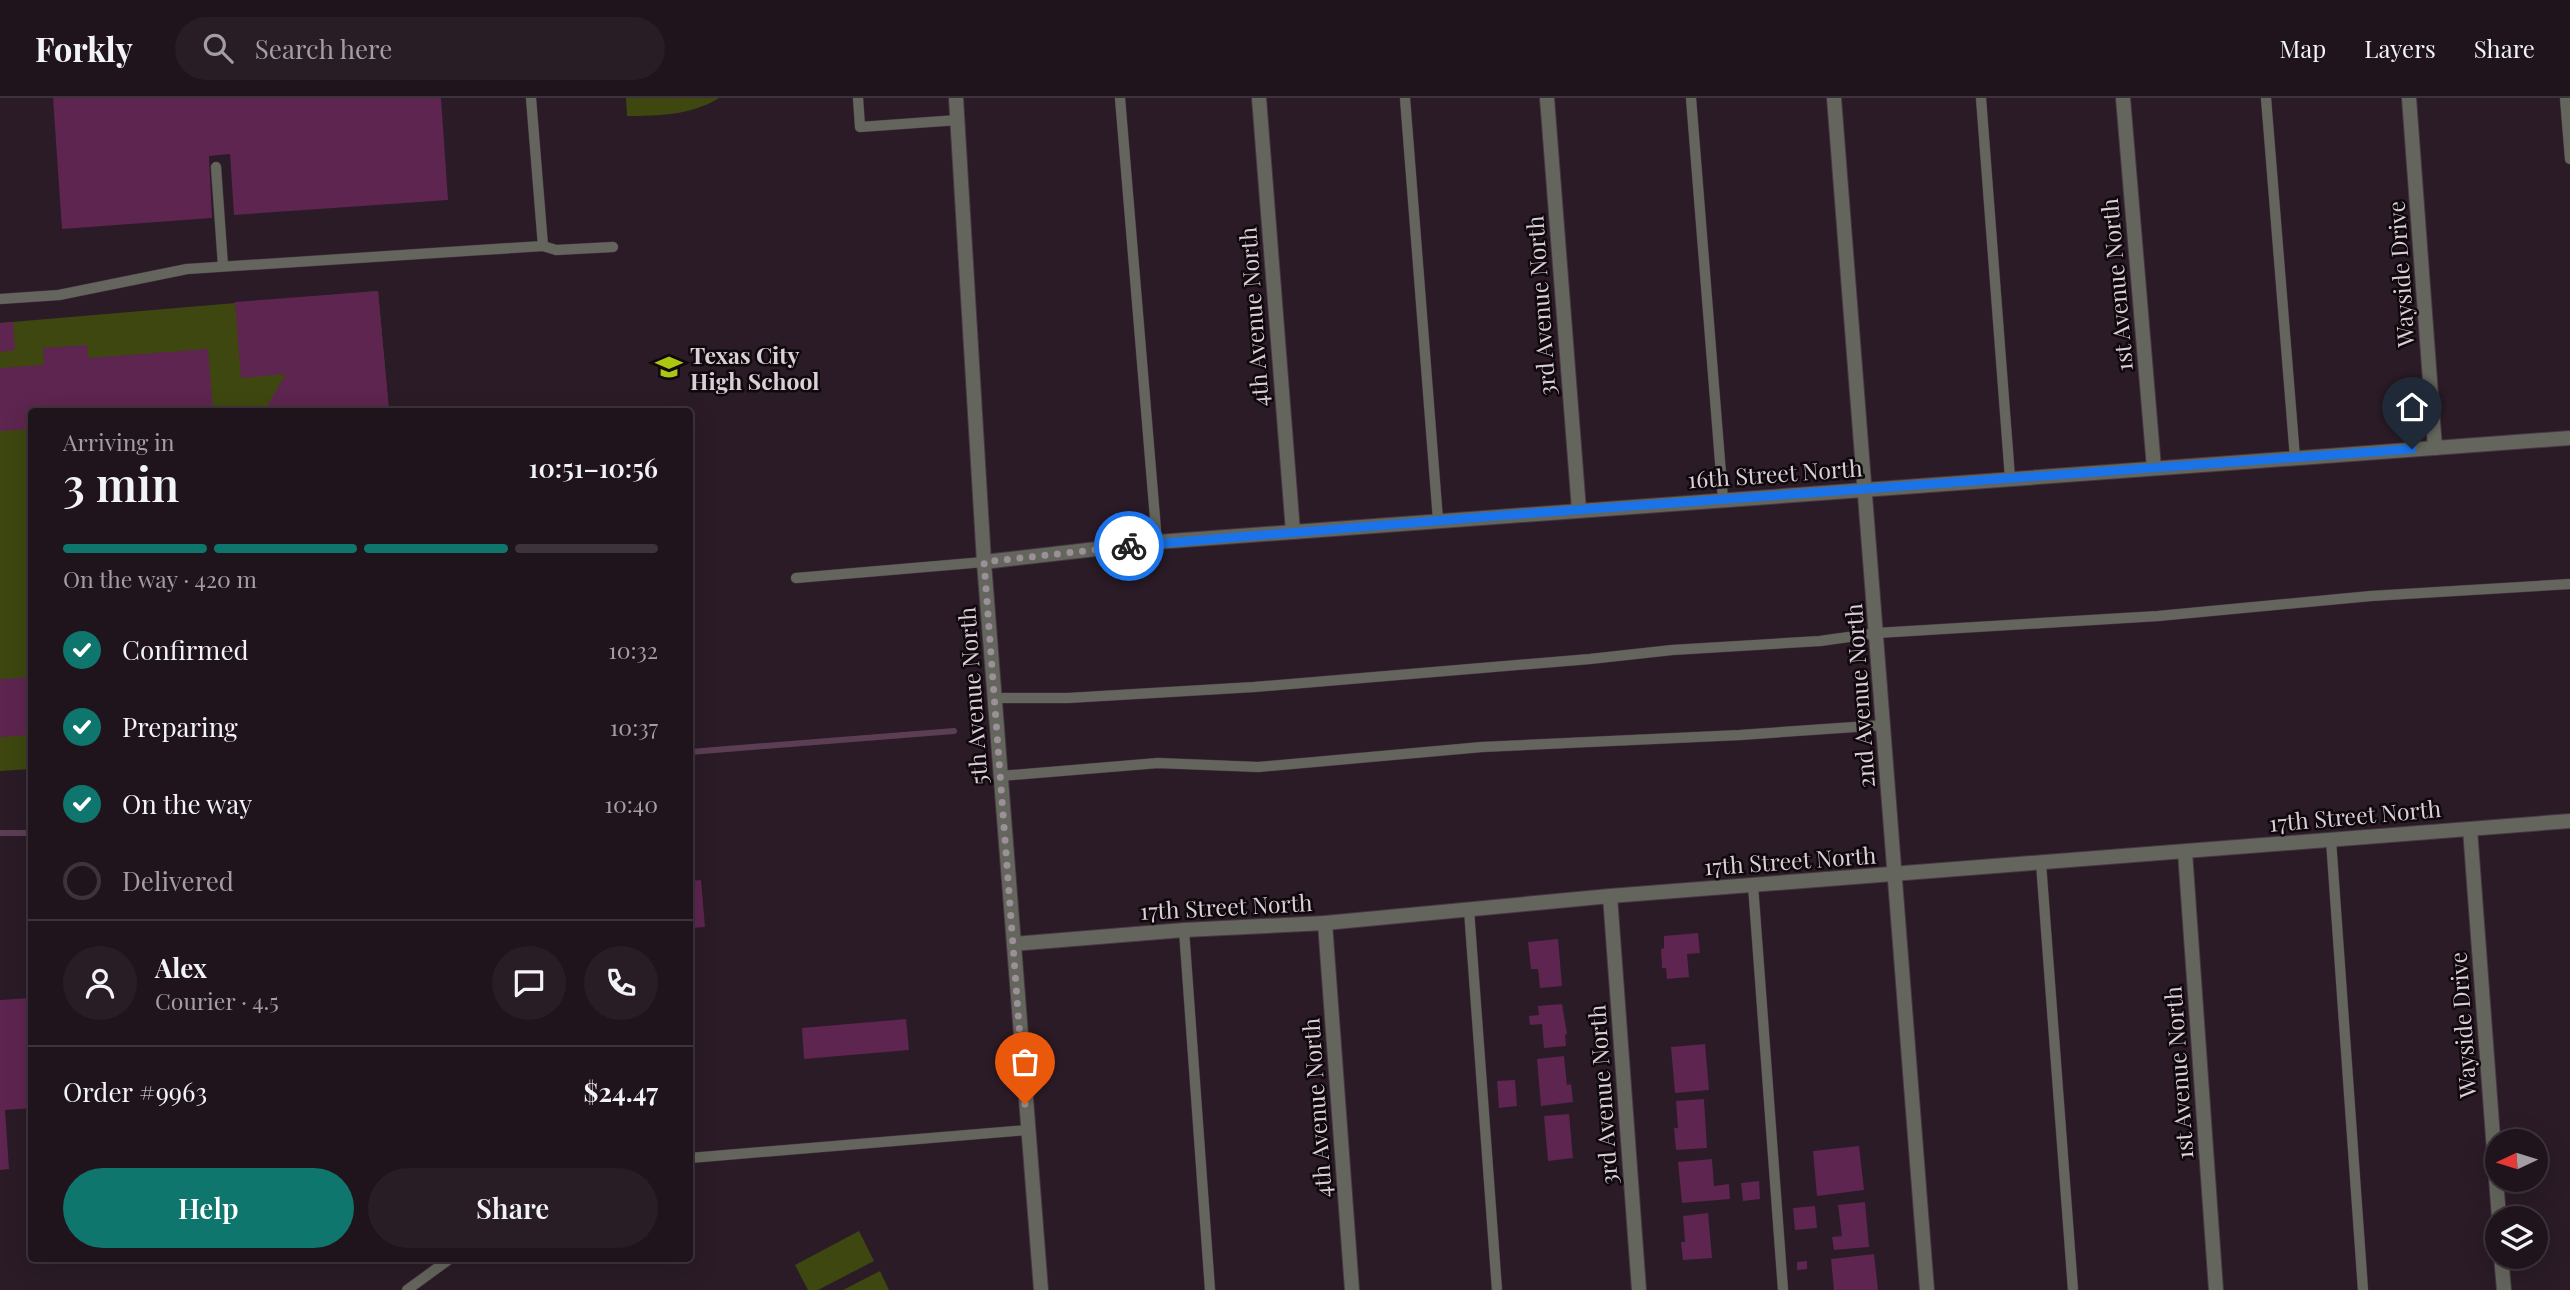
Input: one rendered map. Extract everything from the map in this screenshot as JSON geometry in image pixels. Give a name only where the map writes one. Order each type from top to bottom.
[{"type":"street","name":"5th Avenue North","points":[[956,98],[984,562],[1041,1290]]},
{"type":"street","name":"4th Avenue North","points":[[1259,98],[1293,532]]},
{"type":"street","name":"3rd Avenue North","points":[[1547,98],[1579,510]]},
{"type":"street","name":"2nd Avenue North","points":[[1835,98],[1927,1290]]},
{"type":"street","name":"1st Avenue North","points":[[2123,98],[2154,468]]},
{"type":"street","name":"Wayside Drive","points":[[2409,98],[2435,448]]},
{"type":"street","name":"16th Street North","points":[[984,562],[1157,542],[1438,520],[2570,438]]},
{"type":"street","name":"17th Street North","points":[[1014,944],[1184,930],[1325,923],[1610,896],[2570,821]]},
{"type":"street","name":"Wayside Drive","points":[[2470,829],[2498,1206]]},
{"type":"street","name":"1st Avenue North","points":[[2185,852],[2216,1290]]},
{"type":"street","name":"3rd Avenue North","points":[[1610,896],[1639,1290]]},
{"type":"street","name":"4th Avenue North","points":[[1325,923],[1352,1290]]},
{"type":"street","points":[[2502,1269],[2504,1290]]},
{"type":"lane","points":[[531,98],[543,246]]},
{"type":"lane","points":[[858,98],[860,127],[958,120]]},
{"type":"lane","points":[[1120,98],[1157,542]]},
{"type":"lane","points":[[1405,98],[1438,520]]},
{"type":"lane","points":[[1691,98],[1723,499]]},
{"type":"lane","points":[[1981,98],[2010,478]]},
{"type":"lane","points":[[2266,98],[2295,458]]},
{"type":"lane","points":[[2565,98],[2570,159]]},
{"type":"lane","points":[[216,167],[223,267]]},
{"type":"lane","points":[[0,299],[59,295],[105,288],[187,269],[543,246],[556,250],[613,247]]},
{"type":"lane","points":[[796,578],[984,562]]},
{"type":"lane","points":[[995,698],[1068,698],[1228,689],[1672,650],[1820,641],[1877,633],[2158,616],[2371,596],[2570,584]]},
{"type":"lane","points":[[1001,776],[1158,763],[1258,767],[1482,747],[1740,735],[1884,725]]},
{"type":"lane","points":[[2331,840],[2363,1290]]},
{"type":"lane","points":[[2041,863],[2073,1290]]},
{"type":"lane","points":[[1753,885],[1783,1290]]},
{"type":"lane","points":[[1469,909],[1497,1290]]},
{"type":"lane","points":[[1184,930],[1210,1290]]},
{"type":"lane","points":[[693,1158],[1027,1130]]},
{"type":"lane","points":[[407,1290],[446,1262]]},
{"type":"green space","points":[[626,98],[719,98],[686,111],[627,116]]},
{"type":"green space","points":[[378,291],[389,408],[28,408],[28,769],[0,771],[0,323]]},
{"type":"green space","points":[[859,1231],[874,1261],[818,1290],[808,1290],[795,1265]]},
{"type":"green space","points":[[880,1271],[889,1290],[843,1290]]},
{"type":"building","points":[[53,98],[441,98],[448,200],[234,215],[230,154],[209,156],[212,218],[62,229]]},
{"type":"building","points":[[378,291],[389,408],[266,408],[286,374],[241,378],[235,302]]},
{"type":"building","points":[[13,322],[15,350],[0,352],[0,323]]},
{"type":"building","points":[[87,345],[88,358],[208,349],[213,408],[28,408],[28,429],[0,431],[0,368],[44,365],[43,348]]},
{"type":"building","points":[[28,677],[28,735],[0,737],[0,679]]},
{"type":"building","points":[[701,880],[705,927],[693,928],[693,881]]},
{"type":"building","points":[[1698,933],[1700,953],[1687,954],[1689,977],[1667,979],[1666,968],[1662,968],[1661,949],[1664,948],[1664,936]]},
{"type":"building","points":[[1558,939],[1562,986],[1540,988],[1538,969],[1531,969],[1528,942]]},
{"type":"building","points":[[28,998],[28,1108],[5,1110],[9,1169],[0,1170],[0,1000]]},
{"type":"building","points":[[1562,1004],[1567,1034],[1566,1046],[1544,1048],[1542,1024],[1530,1025],[1529,1016],[1539,1015],[1538,1006]]},
{"type":"building","points":[[906,1019],[909,1050],[804,1059],[802,1028]]},
{"type":"building","points":[[1705,1044],[1709,1090],[1675,1093],[1671,1047]]},
{"type":"building","points":[[1564,1056],[1567,1085],[1571,1084],[1573,1102],[1541,1106],[1537,1059]]},
{"type":"building","points":[[1515,1080],[1517,1106],[1499,1108],[1497,1081]]},
{"type":"building","points":[[1704,1099],[1707,1148],[1676,1150],[1676,1101]]},
{"type":"building","points":[[1569,1114],[1573,1158],[1548,1161],[1544,1116]]},
{"type":"building","points":[[1859,1146],[1864,1190],[1817,1196],[1813,1151]]},
{"type":"building","points":[[1712,1159],[1714,1186],[1729,1184],[1730,1199],[1682,1203],[1678,1162]]},
{"type":"building","points":[[1759,1181],[1760,1199],[1743,1201],[1741,1183]]},
{"type":"building","points":[[1865,1202],[1869,1247],[1834,1250],[1832,1237],[1842,1236],[1838,1205]]},
{"type":"building","points":[[1815,1206],[1817,1228],[1795,1230],[1793,1208]]},
{"type":"building","points":[[1708,1213],[1712,1258],[1683,1260],[1683,1216]]},
{"type":"building","points":[[1874,1254],[1878,1290],[1834,1290],[1831,1259]]},
{"type":"building","points":[[1807,1261],[1807,1269],[1797,1270],[1797,1262]]},
{"type":"waterway","points":[[693,752],[954,731]]},
{"type":"waterway","points":[[0,833],[28,833]]},
{"type":"way so far","points":[[1025,1104],[984,562],[1129,546]]},
{"type":"place","name":"Texas City High School","points":[[669,367]]},
{"type":"route","points":[[1129,546],[1508,515],[2412,449]]}]
